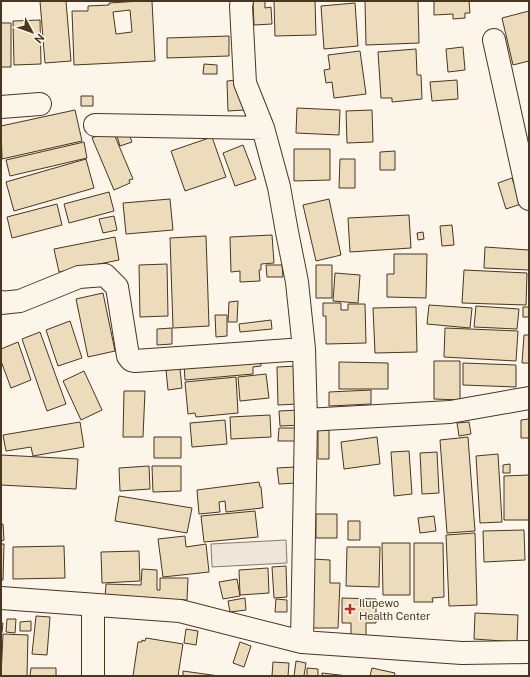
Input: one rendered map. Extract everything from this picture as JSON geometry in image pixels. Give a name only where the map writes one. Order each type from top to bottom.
[{"type":"street","points":[[242,1],[245,83],[263,128],[279,187],[298,282],[304,349],[306,420],[302,642]]},
{"type":"street","points":[[494,40],[529,199]]},
{"type":"street","points":[[1,107],[40,104]]},
{"type":"street","points":[[95,125],[263,128]]},
{"type":"street","points":[[1,302],[20,301],[80,277],[105,275],[117,287],[128,356],[131,360],[135,361],[304,349]]},
{"type":"street","points":[[306,420],[450,412],[529,398]]},
{"type":"street","points":[[1,598],[180,611],[302,642],[462,653],[529,652]]},
{"type":"street","points":[[93,605],[93,676]]},
{"type":"shaded area","points":[[286,540],[287,563],[212,567],[211,544]]},
{"type":"building","points":[[40,1],[66,1],[71,61],[45,63]]},
{"type":"building","points":[[152,1],[155,61],[74,65],[72,11],[88,11],[88,6],[109,5],[109,3]],"holes":[[[130,10],[132,32],[116,34],[113,12]]]},
{"type":"building","points":[[253,1],[265,1],[265,8],[271,7],[272,24],[254,25]]},
{"type":"building","points":[[274,1],[315,1],[316,35],[275,36]]},
{"type":"building","points":[[365,1],[418,1],[419,43],[366,45]]},
{"type":"building","points":[[434,1],[469,1],[470,13],[465,13],[465,18],[453,19],[453,14],[434,15]]},
{"type":"building","points":[[355,3],[358,46],[324,49],[321,6]]},
{"type":"building","points":[[529,11],[529,61],[513,65],[502,18]]},
{"type":"building","points":[[40,20],[41,64],[14,65],[13,21]]},
{"type":"building","points":[[1,23],[11,23],[11,67],[1,67]]},
{"type":"building","points":[[229,36],[229,56],[167,58],[167,38]]},
{"type":"building","points":[[463,47],[465,70],[448,72],[446,49]]},
{"type":"building","points":[[416,49],[417,75],[421,75],[422,99],[392,102],[392,98],[381,98],[378,52]]},
{"type":"building","points":[[360,51],[366,94],[334,98],[332,82],[326,83],[324,70],[330,69],[328,55]]},
{"type":"building","points":[[204,64],[217,65],[217,74],[203,74]]},
{"type":"building","points":[[237,80],[243,93],[244,110],[228,111],[227,81]]},
{"type":"building","points":[[457,80],[458,99],[432,101],[430,82]]},
{"type":"building","points":[[81,96],[93,96],[93,106],[81,106]]},
{"type":"building","points":[[297,108],[340,110],[339,135],[296,133]]},
{"type":"building","points":[[75,110],[82,141],[2,159],[1,126]]},
{"type":"building","points":[[372,110],[373,142],[347,143],[346,111]]},
{"type":"building","points":[[126,126],[132,142],[120,146],[115,130]]},
{"type":"building","points":[[107,131],[114,134],[133,179],[129,180],[130,183],[114,190],[92,138]]},
{"type":"building","points":[[212,137],[226,177],[185,191],[171,151]]},
{"type":"building","points":[[84,142],[87,158],[10,176],[6,160]]},
{"type":"building","points":[[243,145],[256,179],[235,186],[223,153]]},
{"type":"building","points":[[294,149],[330,149],[330,180],[294,181]]},
{"type":"building","points":[[395,151],[395,170],[380,170],[380,152]]},
{"type":"building","points":[[86,159],[94,188],[14,211],[6,182]]},
{"type":"building","points":[[340,159],[355,159],[355,188],[339,188]]},
{"type":"building","points":[[512,178],[521,204],[506,209],[498,183]]},
{"type":"building","points":[[109,192],[114,211],[69,223],[64,204]]},
{"type":"building","points":[[170,199],[173,230],[126,234],[123,203]]},
{"type":"building","points":[[329,199],[341,255],[316,261],[303,205]]},
{"type":"building","points":[[57,204],[62,225],[12,238],[7,217]]},
{"type":"building","points":[[409,215],[411,248],[350,252],[348,218]]},
{"type":"building","points":[[114,216],[117,230],[103,233],[99,219]]},
{"type":"building","points":[[452,225],[454,245],[442,246],[440,226]]},
{"type":"building","points":[[423,232],[424,239],[418,240],[417,233]]},
{"type":"building","points":[[272,235],[274,263],[261,264],[261,270],[259,270],[260,281],[240,282],[240,271],[231,272],[230,237]]},
{"type":"building","points":[[206,236],[209,326],[173,328],[170,238]]},
{"type":"building","points":[[115,237],[119,260],[59,272],[54,249]]},
{"type":"building","points":[[485,247],[529,250],[529,270],[484,268]]},
{"type":"building","points":[[394,254],[427,254],[426,298],[387,297],[387,274],[394,274]]},
{"type":"building","points":[[167,264],[168,316],[140,317],[139,265]]},
{"type":"building","points":[[266,265],[282,265],[283,277],[267,277]]},
{"type":"building","points":[[316,265],[332,265],[332,298],[316,298]]},
{"type":"building","points":[[464,270],[527,273],[526,305],[462,303]]},
{"type":"building","points":[[335,273],[360,275],[358,303],[333,301]]},
{"type":"building","points":[[103,293],[115,351],[88,357],[76,299]]},
{"type":"building","points":[[238,301],[237,322],[228,322],[229,302]]},
{"type":"building","points":[[323,303],[341,303],[341,310],[348,310],[348,304],[365,304],[366,343],[326,344],[326,316],[323,316]]},
{"type":"building","points":[[429,305],[472,308],[470,328],[427,324]]},
{"type":"building","points":[[476,306],[519,309],[517,329],[474,327]]},
{"type":"building","points":[[416,307],[417,352],[375,353],[373,308]]},
{"type":"building","points":[[523,307],[529,307],[529,317],[523,317]]},
{"type":"building","points":[[215,315],[227,315],[227,336],[216,337]]},
{"type":"building","points":[[271,320],[272,329],[240,332],[239,324]]},
{"type":"building","points":[[70,321],[82,358],[58,366],[46,330]]},
{"type":"building","points":[[172,328],[172,344],[157,345],[157,329]]},
{"type":"building","points":[[445,328],[518,331],[516,361],[444,357]]},
{"type":"building","points":[[40,332],[66,404],[47,411],[22,339]]},
{"type":"building","points":[[524,335],[529,335],[529,363],[522,363]]},
{"type":"building","points":[[18,342],[31,380],[11,388],[1,361],[1,349]]},
{"type":"building","points":[[260,358],[261,366],[253,367],[253,374],[185,380],[184,364]]},
{"type":"building","points":[[434,361],[460,361],[460,400],[434,399]]},
{"type":"building","points":[[339,362],[388,363],[388,389],[339,389]]},
{"type":"building","points":[[463,363],[516,365],[516,387],[463,385]]},
{"type":"building","points":[[297,366],[298,404],[278,405],[277,367]]},
{"type":"building","points":[[180,369],[182,388],[168,390],[166,370]]},
{"type":"building","points":[[84,371],[102,410],[81,420],[63,381]]},
{"type":"building","points":[[266,374],[269,398],[240,401],[238,377]]},
{"type":"building","points":[[236,377],[238,413],[196,417],[195,413],[188,414],[185,382]]},
{"type":"building","points":[[371,390],[371,404],[329,406],[329,392]]},
{"type":"building","points":[[124,391],[145,391],[143,437],[123,437]]},
{"type":"building","points":[[300,410],[301,425],[280,426],[279,411]]},
{"type":"building","points":[[270,415],[271,437],[231,439],[230,417]]},
{"type":"building","points":[[529,419],[529,438],[521,438],[521,420]]},
{"type":"building","points":[[225,420],[227,444],[192,447],[190,423]]},
{"type":"building","points":[[80,422],[84,447],[33,456],[31,447],[6,451],[3,435]]},
{"type":"building","points":[[469,422],[471,434],[459,436],[457,423]]},
{"type":"building","points":[[279,428],[295,428],[295,441],[278,441]]},
{"type":"building","points":[[318,430],[329,430],[329,459],[318,459]]},
{"type":"building","points":[[154,437],[181,437],[181,458],[154,458]]},
{"type":"building","points":[[377,437],[380,464],[344,469],[341,442]]},
{"type":"building","points":[[468,437],[475,531],[447,533],[440,440]]},
{"type":"building","points":[[409,451],[412,494],[394,496],[391,452]]},
{"type":"building","points":[[437,452],[439,493],[422,494],[420,453]]},
{"type":"building","points":[[498,454],[502,522],[480,523],[476,456]]},
{"type":"building","points":[[1,455],[78,459],[76,489],[1,485]]},
{"type":"building","points":[[510,464],[510,473],[503,473],[503,465]]},
{"type":"building","points":[[149,466],[150,489],[120,491],[119,468]]},
{"type":"building","points":[[152,466],[181,466],[181,491],[153,492]]},
{"type":"building","points":[[295,467],[297,483],[279,484],[277,468]]},
{"type":"building","points":[[529,475],[529,520],[504,520],[504,476]]},
{"type":"building","points":[[259,482],[261,487],[263,508],[226,512],[225,501],[219,502],[220,512],[199,514],[197,490]]},
{"type":"building","points":[[119,496],[192,508],[187,533],[115,521]]},
{"type":"building","points":[[255,511],[258,537],[204,542],[201,516]]},
{"type":"building","points":[[316,514],[337,514],[337,538],[316,538]]},
{"type":"building","points":[[434,516],[436,531],[420,533],[418,518]]},
{"type":"building","points":[[348,521],[360,521],[360,540],[348,540]]},
{"type":"building","points":[[1,524],[3,524],[4,540],[1,541]]},
{"type":"building","points":[[524,530],[525,560],[484,562],[483,531]]},
{"type":"building","points":[[475,533],[477,605],[449,606],[446,535]]},
{"type":"building","points":[[185,536],[186,547],[206,544],[209,572],[163,577],[158,539]]},
{"type":"building","points":[[382,543],[410,543],[410,595],[383,595]]},
{"type":"building","points":[[414,543],[443,543],[444,597],[432,598],[433,602],[414,602]]},
{"type":"building","points":[[1,544],[4,544],[3,580],[1,580]]},
{"type":"building","points":[[64,546],[65,578],[13,579],[13,547]]},
{"type":"building","points":[[347,547],[380,547],[379,587],[346,586]]},
{"type":"building","points":[[139,551],[140,581],[102,583],[101,552]]},
{"type":"building","points":[[312,559],[330,560],[330,583],[340,583],[338,628],[310,628]]},
{"type":"building","points":[[286,566],[287,597],[274,598],[272,567]]},
{"type":"building","points":[[268,568],[269,593],[240,595],[239,570]]},
{"type":"building","points":[[142,569],[157,570],[157,590],[160,590],[160,578],[188,578],[187,600],[105,598],[106,584],[141,585]]},
{"type":"building","points":[[237,579],[240,596],[223,599],[219,582]]},
{"type":"building","points":[[245,598],[246,610],[230,612],[228,601]]},
{"type":"building","points":[[342,598],[376,599],[376,623],[366,623],[366,638],[351,638],[351,623],[342,623]]},
{"type":"building","points":[[276,599],[287,600],[287,612],[275,612]]},
{"type":"building","points":[[475,613],[518,615],[517,642],[474,639]]},
{"type":"building","points":[[36,616],[50,617],[47,655],[32,654]]},
{"type":"building","points":[[7,619],[16,619],[15,633],[6,632]]},
{"type":"building","points":[[31,621],[31,631],[20,631],[20,622]]},
{"type":"building","points":[[1,623],[3,623],[2,633],[1,632]]},
{"type":"building","points":[[186,629],[198,631],[196,645],[184,643]]},
{"type":"building","points":[[3,634],[28,635],[27,676],[1,676]]},
{"type":"building","points":[[146,638],[183,644],[178,676],[133,676],[138,642],[142,642],[142,640],[145,641]]},
{"type":"building","points":[[240,642],[251,646],[244,667],[233,663]]},
{"type":"building","points":[[296,661],[306,663],[304,676],[294,676]]},
{"type":"building","points":[[273,662],[289,663],[288,676],[272,676]]},
{"type":"building","points":[[31,668],[56,668],[56,676],[30,676]]},
{"type":"building","points":[[307,668],[318,669],[318,676],[307,676]]},
{"type":"building","points":[[372,668],[395,673],[394,676],[370,676]]},
{"type":"building","points":[[183,671],[219,676],[183,676]]},
{"type":"building","points":[[322,673],[348,676],[322,676]]},
{"type":"place","name":"Ilupewo Health Center","points":[[350,609]]}]
